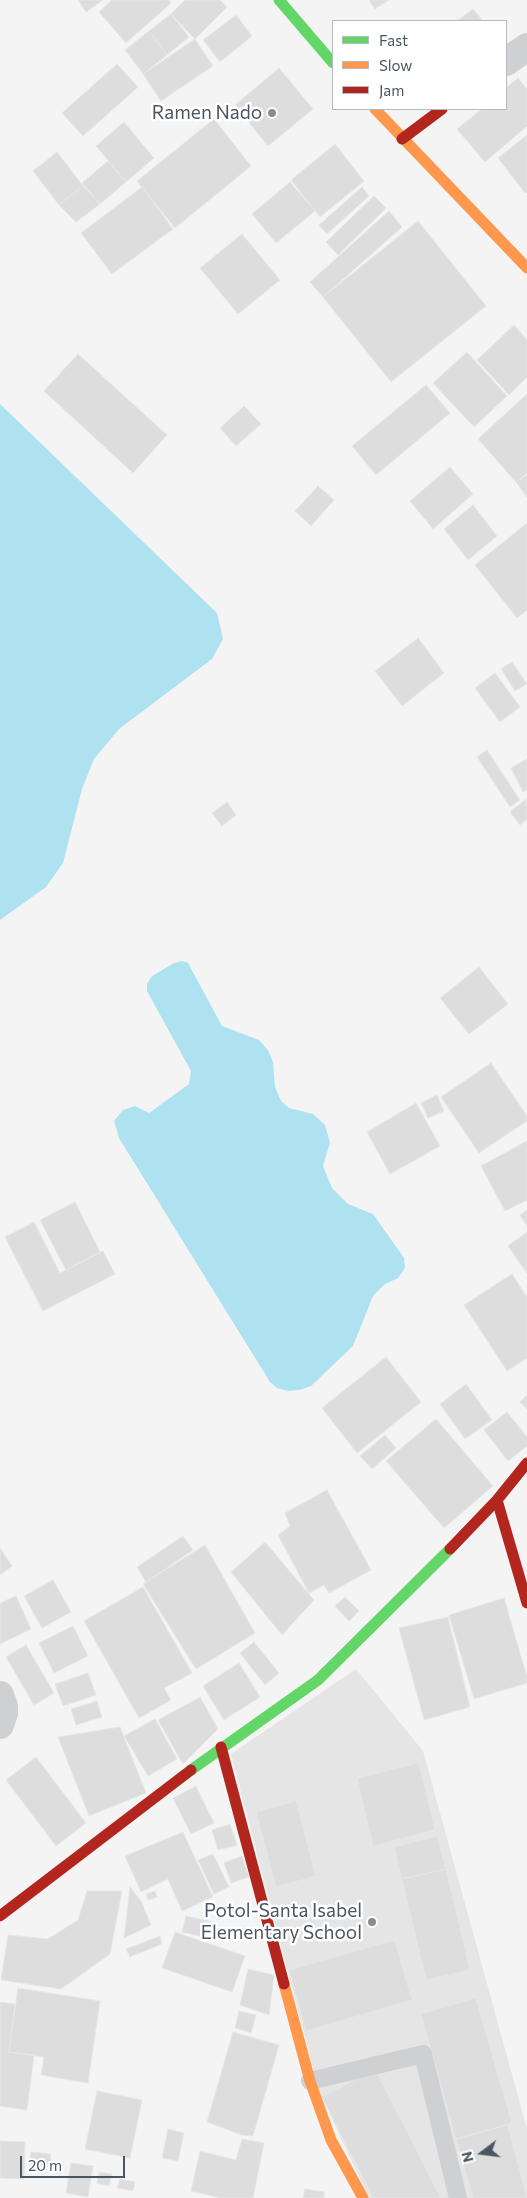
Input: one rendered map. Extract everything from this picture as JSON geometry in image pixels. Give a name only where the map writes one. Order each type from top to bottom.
[{"type":"street","points":[[279,0],[332,62]]},
{"type":"street","points":[[507,61],[527,47]]},
{"type":"street","points":[[376,110],[527,268]]},
{"type":"street","points":[[402,139],[441,110]]},
{"type":"street","points":[[0,1916],[222,1747],[318,1680],[416,1584],[497,1500],[527,1464]]},
{"type":"street","points":[[497,1500],[527,1603]]},
{"type":"street","points":[[0,1695],[4,1713],[0,1725]]},
{"type":"street","points":[[222,1747],[310,2080],[331,2140],[363,2198]]},
{"type":"lane","points":[[310,2080],[423,2054],[458,2198]]},
{"type":"shaded area","name":"Potol-Santa Isabel Elementary School","points":[[356,1669],[423,1751],[527,2129],[527,2198],[369,2198],[319,2091],[231,1754]]},
{"type":"water","points":[[0,404],[217,613],[223,639],[212,659],[119,729],[94,759],[82,789],[63,863],[46,887],[0,920]]},
{"type":"water","points":[[182,961],[188,963],[222,1026],[259,1040],[268,1050],[273,1062],[275,1087],[281,1101],[289,1108],[313,1114],[325,1125],[330,1143],[323,1166],[332,1188],[348,1204],[373,1214],[404,1258],[405,1268],[398,1278],[385,1284],[373,1296],[353,1346],[311,1386],[299,1390],[288,1391],[277,1388],[270,1382],[119,1138],[114,1121],[123,1110],[135,1106],[149,1113],[189,1084],[191,1071],[147,991],[147,984],[152,976],[174,963]]},
{"type":"building","points":[[78,0],[103,0],[86,12]]},
{"type":"building","points":[[112,0],[169,0],[171,3],[126,43],[99,12]]},
{"type":"building","points":[[185,0],[220,0],[227,7],[195,39],[171,14]]},
{"type":"building","points":[[369,0],[389,0],[375,9]]},
{"type":"building","points":[[473,9],[482,20],[458,20]]},
{"type":"building","points":[[171,14],[189,37],[167,55],[149,31]]},
{"type":"building","points":[[236,15],[252,36],[220,62],[203,40]]},
{"type":"building","points":[[149,31],[167,55],[143,74],[125,50]]},
{"type":"building","points":[[195,39],[213,66],[161,101],[143,74]]},
{"type":"building","points":[[117,64],[138,87],[83,136],[62,113]]},
{"type":"building","points":[[279,68],[313,109],[268,146],[235,105]]},
{"type":"building","points":[[518,78],[527,89],[527,126],[485,162],[457,129],[481,110],[507,110],[507,87]]},
{"type":"building","points":[[214,119],[251,166],[175,228],[137,181]]},
{"type":"building","points":[[124,122],[154,158],[126,182],[96,146]]},
{"type":"building","points":[[527,135],[527,192],[525,193],[498,158]]},
{"type":"building","points":[[335,144],[364,181],[320,217],[291,180]]},
{"type":"building","points":[[57,152],[83,186],[59,205],[33,171]]},
{"type":"building","points":[[108,161],[126,182],[100,204],[82,183]]},
{"type":"building","points":[[290,182],[315,211],[276,243],[252,214]]},
{"type":"building","points":[[83,186],[100,204],[76,222],[59,205]]},
{"type":"building","points":[[142,187],[173,229],[112,274],[81,233]]},
{"type":"building","points":[[362,187],[369,196],[327,234],[319,225]]},
{"type":"building","points":[[374,196],[386,208],[338,255],[326,242]]},
{"type":"building","points":[[389,211],[402,227],[323,297],[310,282]]},
{"type":"building","points":[[418,221],[486,306],[391,382],[323,297]]},
{"type":"building","points":[[242,234],[280,280],[238,314],[200,268]]},
{"type":"building","points":[[514,325],[527,340],[527,377],[509,395],[477,360]]},
{"type":"building","points":[[467,352],[507,396],[474,427],[433,383]]},
{"type":"building","points":[[78,354],[167,435],[133,473],[44,391]]},
{"type":"building","points":[[426,385],[450,413],[376,475],[352,446]]},
{"type":"building","points":[[527,394],[527,473],[516,482],[478,439]]},
{"type":"building","points":[[244,406],[261,424],[236,446],[220,428]]},
{"type":"building","points":[[450,467],[473,494],[433,529],[410,501]]},
{"type":"building","points":[[527,475],[527,497],[516,482]]},
{"type":"building","points":[[318,486],[334,500],[311,526],[295,511]]},
{"type":"building","points":[[473,505],[497,536],[468,560],[444,529]]},
{"type":"building","points":[[527,523],[527,610],[517,618],[475,565]]},
{"type":"building","points":[[418,638],[444,673],[402,706],[375,671]]},
{"type":"building","points":[[512,662],[527,684],[515,691],[501,669]]},
{"type":"building","points":[[495,673],[520,707],[500,722],[475,688]]},
{"type":"building","points":[[487,750],[520,800],[510,807],[477,757]]},
{"type":"building","points":[[527,759],[527,790],[523,792],[511,768]]},
{"type":"building","points":[[526,799],[527,819],[520,825],[510,812]]},
{"type":"building","points":[[227,802],[236,815],[222,826],[212,813]]},
{"type":"building","points":[[479,967],[508,1004],[469,1034],[440,998]]},
{"type":"building","points":[[491,1063],[527,1116],[527,1121],[479,1153],[441,1097]]},
{"type":"building","points":[[437,1095],[444,1111],[428,1118],[421,1103]]},
{"type":"building","points":[[416,1103],[440,1146],[390,1174],[367,1132]]},
{"type":"building","points":[[527,1141],[527,1200],[505,1211],[481,1166]]},
{"type":"building","points":[[75,1202],[100,1252],[66,1270],[40,1220]]},
{"type":"building","points":[[527,1210],[527,1226],[520,1215]]},
{"type":"building","points":[[34,1222],[60,1273],[103,1251],[115,1274],[43,1311],[5,1237]]},
{"type":"building","points":[[527,1232],[527,1273],[508,1246]]},
{"type":"building","points":[[512,1274],[527,1297],[527,1358],[507,1371],[464,1305]]},
{"type":"building","points":[[386,1357],[421,1402],[357,1453],[322,1408]]},
{"type":"building","points":[[466,1384],[492,1420],[465,1439],[440,1404]]},
{"type":"building","points":[[527,1395],[527,1409],[520,1402]]},
{"type":"building","points":[[507,1412],[527,1437],[527,1446],[508,1461],[484,1430]]},
{"type":"building","points":[[436,1419],[493,1486],[444,1528],[386,1461]]},
{"type":"building","points":[[385,1435],[396,1448],[372,1469],[360,1456]]},
{"type":"building","points":[[327,1490],[371,1570],[329,1593],[324,1585],[309,1593],[278,1535],[290,1526],[285,1513]]},
{"type":"building","points":[[183,1536],[193,1550],[146,1582],[137,1567]]},
{"type":"building","points":[[265,1542],[314,1600],[282,1635],[231,1572]]},
{"type":"building","points":[[205,1545],[255,1633],[196,1669],[143,1584]]},
{"type":"building","points":[[0,1548],[12,1566],[0,1575]]},
{"type":"building","points":[[53,1580],[71,1612],[42,1628],[24,1596]]},
{"type":"building","points":[[143,1587],[192,1673],[164,1688],[171,1700],[139,1718],[84,1621]]},
{"type":"building","points":[[16,1596],[31,1629],[0,1644],[0,1603]]},
{"type":"building","points":[[345,1597],[359,1611],[349,1621],[335,1606]]},
{"type":"building","points":[[504,1598],[527,1677],[527,1683],[474,1699],[449,1615]]},
{"type":"building","points":[[448,1617],[470,1707],[424,1720],[399,1628]]},
{"type":"building","points":[[73,1626],[88,1656],[54,1673],[39,1643]]},
{"type":"building","points":[[254,1642],[279,1673],[265,1685],[240,1653]]},
{"type":"building","points":[[26,1645],[54,1693],[34,1705],[6,1657]]},
{"type":"building","points":[[239,1663],[260,1697],[224,1720],[203,1686]]},
{"type":"building","points":[[88,1673],[96,1695],[63,1706],[55,1684]]},
{"type":"building","points":[[200,1697],[218,1729],[183,1764],[158,1720]]},
{"type":"building","points":[[97,1701],[102,1717],[76,1725],[71,1709]]},
{"type":"building","points":[[155,1719],[177,1759],[148,1776],[124,1736]]},
{"type":"building","points":[[120,1727],[146,1793],[89,1816],[58,1737]]},
{"type":"building","points":[[36,1757],[86,1823],[56,1846],[6,1780]]},
{"type":"building","points":[[419,1763],[435,1830],[373,1846],[357,1778]]},
{"type":"building","points":[[196,1786],[214,1823],[191,1834],[173,1798]]},
{"type":"building","points":[[296,1801],[316,1876],[276,1887],[256,1812]]},
{"type":"building","points":[[230,1824],[237,1845],[218,1850],[212,1830]]},
{"type":"building","points":[[183,1832],[213,1897],[182,1911],[168,1879],[141,1892],[125,1856]]},
{"type":"building","points":[[437,1836],[446,1869],[402,1879],[394,1847]]},
{"type":"building","points":[[213,1854],[229,1887],[214,1894],[198,1860]]},
{"type":"building","points":[[242,1856],[249,1877],[231,1883],[224,1863]]},
{"type":"building","points":[[446,1869],[470,1970],[426,1980],[402,1879]]},
{"type":"building","points":[[130,1887],[141,1901],[151,1925],[124,1938]]},
{"type":"building","points":[[87,1891],[122,1891],[110,1954],[61,1989],[1,1980],[8,1935],[48,1939],[78,1920]]},
{"type":"building","points":[[155,1891],[157,1897],[148,1900],[146,1894]]},
{"type":"building","points":[[186,1916],[212,1922],[208,1938],[182,1932]]},
{"type":"building","points":[[175,1932],[245,1956],[232,1992],[162,1968]]},
{"type":"building","points":[[160,1936],[162,1944],[130,1957],[126,1949]]},
{"type":"building","points":[[395,1940],[412,2000],[306,2031],[289,1970]]},
{"type":"building","points":[[248,1969],[274,1975],[269,2015],[240,2005]]},
{"type":"building","points":[[18,1988],[100,2001],[88,2083],[41,2075],[44,2057],[9,2052]]},
{"type":"building","points":[[476,1998],[512,2123],[456,2139],[421,2014]]},
{"type":"building","points":[[0,2002],[15,2004],[9,2052],[34,2055],[27,2110],[0,2106]]},
{"type":"building","points":[[239,2011],[256,2015],[251,2033],[235,2028]]},
{"type":"building","points":[[233,2032],[279,2045],[253,2136],[242,2135],[207,2122]]},
{"type":"building","points":[[375,2069],[441,2198],[373,2198],[322,2097]]},
{"type":"building","points":[[97,2091],[142,2100],[130,2158],[85,2149]]},
{"type":"building","points":[[508,2125],[527,2198],[473,2198],[456,2139]]},
{"type":"building","points":[[168,2129],[184,2133],[178,2161],[162,2158]]},
{"type":"building","points":[[242,2139],[264,2143],[253,2198],[220,2198],[191,2191],[200,2151],[236,2160]]},
{"type":"building","points":[[0,2141],[25,2142],[24,2179],[0,2178]]},
{"type":"building","points":[[31,2152],[51,2154],[50,2167],[29,2165]]},
{"type":"building","points":[[71,2163],[93,2166],[88,2197],[66,2193]]},
{"type":"building","points":[[99,2172],[112,2174],[109,2186],[97,2183]]},
{"type":"building","points":[[120,2179],[135,2182],[133,2191],[117,2188]]},
{"type":"building","points":[[305,2189],[324,2192],[324,2198],[303,2198]]},
{"type":"traffic: fast","points":[[279,0],[332,62]]},
{"type":"traffic: fast","points":[[191,1770],[318,1680],[450,1549]]},
{"type":"traffic: slow","points":[[376,110],[527,268]]},
{"type":"traffic: slow","points":[[284,1984],[310,2081],[331,2140],[363,2198]]},
{"type":"traffic: jam","points":[[402,139],[441,110]]},
{"type":"traffic: jam","points":[[450,1549],[497,1500],[527,1463]]},
{"type":"traffic: jam","points":[[497,1500],[527,1603]]},
{"type":"traffic: jam","points":[[221,1747],[284,1984]]},
{"type":"traffic: jam","points":[[0,1916],[191,1770]]},
{"type":"place","name":"Ramen Nado","points":[[272,113]]},
{"type":"place","name":"Potol-Santa Isabel Elementary School","points":[[372,1922]]}]
